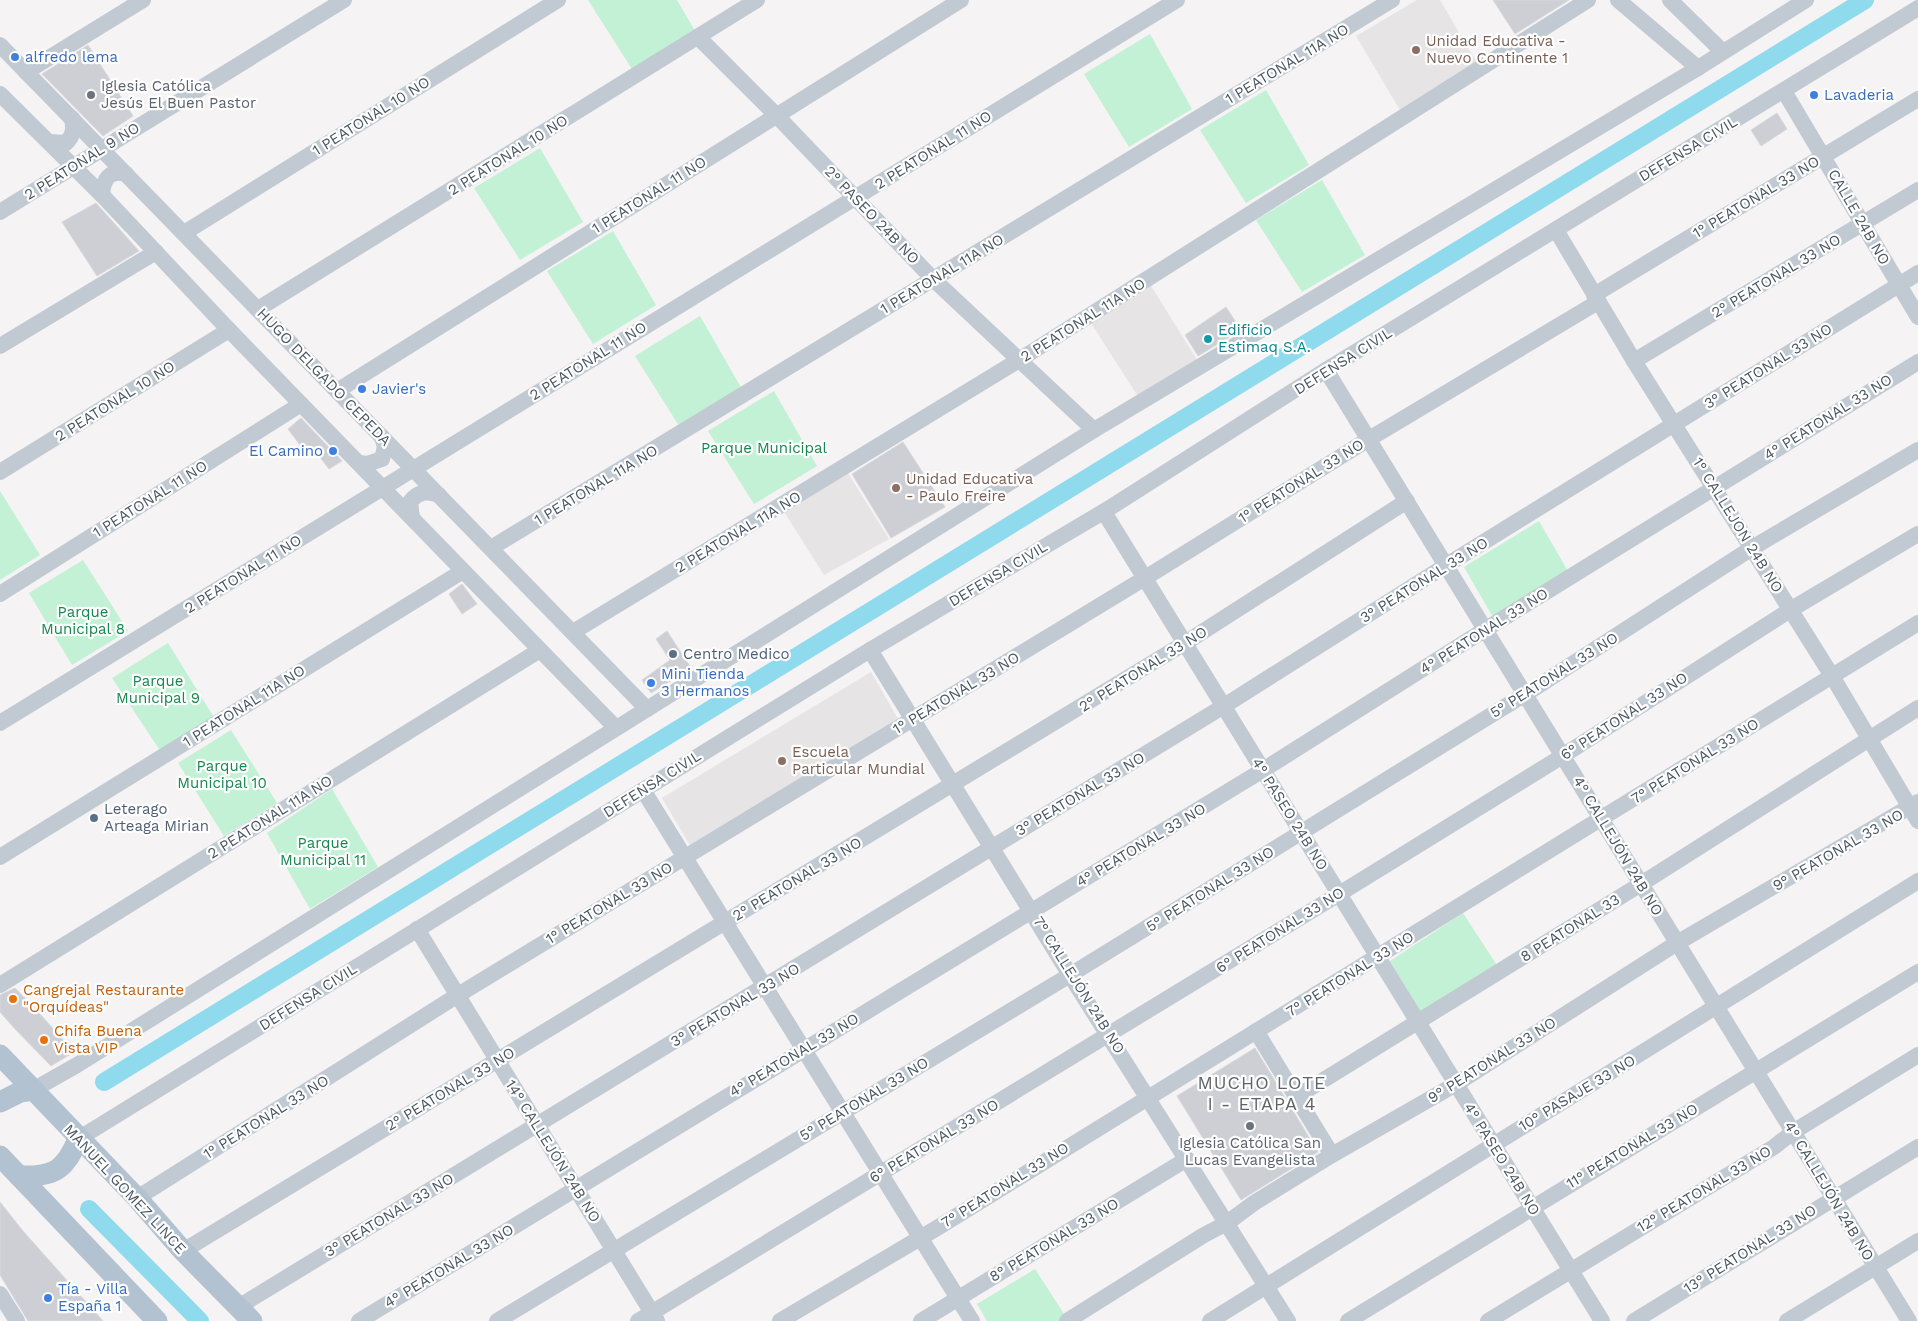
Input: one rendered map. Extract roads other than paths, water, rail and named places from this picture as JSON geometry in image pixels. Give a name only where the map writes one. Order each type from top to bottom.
[{"type":"main road","name":"MANUEL GOMEZ LINCE","points":[[0,1055],[38,1095],[74,1142],[137,1198],[183,1251],[245,1314]]},
{"type":"main road","points":[[0,1102],[15,1094],[38,1095]]},
{"type":"main road","points":[[27,1176],[53,1173],[74,1142]]},
{"type":"main road","points":[[0,1156],[27,1176],[157,1321]]},
{"type":"street","points":[[26,72],[142,0]]},
{"type":"street","name":"2 PEATONAL 9 NO","points":[[0,212],[344,0]]},
{"type":"street","name":"1 PEATONAL 10 NO","points":[[184,233],[558,0]]},
{"type":"street","name":"2 PEATONAL 10 NO","points":[[258,309],[757,0]]},
{"type":"street","name":"1 PEATONAL 11 NO","points":[[337,390],[961,0]]},
{"type":"street","name":"2 PEATONAL 11 NO","points":[[0,724],[1177,0]]},
{"type":"street","name":"1 PEATONAL 11A NO","points":[[491,548],[1392,0]]},
{"type":"street","name":"2 PEATONAL 11A NO","points":[[573,632],[1019,360],[1588,0]]},
{"type":"street","points":[[1618,0],[1698,68]]},
{"type":"street","points":[[1670,0],[1723,52]]},
{"type":"street","points":[[38,1095],[77,1065],[1094,430],[1698,68],[1806,0]]},
{"type":"street","name":"DEFENSA CIVIL","points":[[74,1142],[870,650],[1104,512],[1326,370],[1918,8]]},
{"type":"street","name":"2° PASEO 24B NO","points":[[698,37],[776,115],[933,280],[1094,430]]},
{"type":"street","name":"HUGO DELGADO CEPEDA","points":[[0,45],[647,709]]},
{"type":"street","name":"CALLE 24B NO","points":[[1784,91],[1918,318]]},
{"type":"street","points":[[0,94],[102,195],[229,330],[616,728]]},
{"type":"street","name":"1° PEATONAL 33 NO","points":[[137,1198],[458,995],[1145,578],[1823,156],[1918,99]]},
{"type":"street","points":[[48,142],[66,143],[72,137],[74,129],[72,118]]},
{"type":"street","points":[[102,195],[104,180],[110,174],[117,171],[126,174]]},
{"type":"street","name":"2° PEATONAL 33 NO","points":[[1634,361],[1918,190]]},
{"type":"street","name":"1° CALLEJON 24B NO","points":[[1556,230],[1634,361],[1715,487],[1832,676],[1868,738],[1915,810]]},
{"type":"street","points":[[0,346],[156,252]]},
{"type":"street","name":"3° PEATONAL 33 NO","points":[[245,1314],[537,1125],[1224,706],[1445,566],[1918,273]]},
{"type":"street","name":"2 PEATONAL 10 NO","points":[[0,472],[229,330]]},
{"type":"street","name":"4° PEATONAL 33 NO","points":[[359,1321],[1033,912],[1918,362]]},
{"type":"street","name":"4° CALLEJÓN 24B NO","points":[[1326,370],[1909,1321]]},
{"type":"street","name":"1 PEATONAL 11 NO","points":[[0,594],[301,404]]},
{"type":"street","points":[[359,463],[367,464],[382,459],[385,447],[382,437]]},
{"type":"street","name":"5° PEATONAL 33 NO","points":[[497,1321],[1070,975],[1524,694],[1752,548],[1918,450]]},
{"type":"street","points":[[412,518],[410,502],[414,496],[428,491],[439,495]]},
{"type":"street","name":"2° PEATONAL 33 NO","points":[[183,1251],[1185,643],[1407,502]]},
{"type":"street","name":"4° PASEO 24B NO","points":[[1104,512],[1602,1321]]},
{"type":"street","name":"6° PEATONAL 33 NO","points":[[649,1318],[1562,756],[1790,610],[1918,534]]},
{"type":"street","name":"1 PEATONAL 11A NO","points":[[0,858],[463,570]]},
{"type":"street","name":"7° PEATONAL 33 NO","points":[[780,1321],[1378,957],[1918,622]]},
{"type":"street","name":"2 PEATONAL 11A NO","points":[[0,985],[540,650]]},
{"type":"street","name":"7° CALLEJÓN 24B NO","points":[[870,650],[993,847],[1070,975],[1110,1035],[1288,1321]]},
{"type":"street","name":"8 PEATONAL 33","points":[[1296,1097],[1641,884],[1918,708]]},
{"type":"street","points":[[643,790],[972,1321]]},
{"type":"street","name":"9° PEATONAL 33 NO","points":[[1067,1321],[1204,1235],[1228,1223],[1254,1203],[1332,1155],[1456,1084],[1678,943],[1915,810]]},
{"type":"street","name":"10° PASAJE 33 NO","points":[[1210,1321],[1493,1144],[1717,1008],[1918,881]]},
{"type":"street","name":"14° CALLEJÓN 24B NO","points":[[417,929],[614,1250],[649,1318]]},
{"type":"street","name":"11° PEATONAL 33 NO","points":[[1348,1321],[1531,1207],[1918,972]]},
{"type":"street","points":[[1256,1031],[1332,1155]]},
{"type":"street","name":"12° PEATONAL 33 NO","points":[[1488,1321],[1774,1146],[1793,1132],[1918,1054]]},
{"type":"street","name":"13° PEATONAL 33 NO","points":[[1634,1321],[1918,1146]]},
{"type":"street","name":"8° PEATONAL 33 NO","points":[[921,1321],[1187,1159]]},
{"type":"street","points":[[1787,1321],[1918,1242]]},
{"type":"street","points":[[0,1294],[17,1321]]},
{"type":"waterway","points":[[104,1082],[1865,0]]},
{"type":"waterway","points":[[89,1209],[200,1321]]},
{"type":"place","name":"Unidad Educativa - Nuevo Continente 1","points":[[1416,50]]},
{"type":"place","name":"alfredo lema","points":[[15,57]]},
{"type":"place","name":"Iglesia Católica Jesús El Buen Pastor","points":[[91,95]]},
{"type":"place","name":"Lavaderia","points":[[1814,95]]},
{"type":"place","name":"Edificio Estimaq S.A.","points":[[1208,339]]},
{"type":"place","name":"Javier's","points":[[362,389]]},
{"type":"place","name":"El Camino","points":[[333,451]]},
{"type":"place","name":"Unidad Educativa - Paulo Freire","points":[[896,488]]},
{"type":"place","name":"Centro Medico","points":[[673,654]]},
{"type":"place","name":"Mini Tienda 3 Hermanos","points":[[651,683]]},
{"type":"place","name":"Escuela Particular Mundial","points":[[782,761]]},
{"type":"place","name":"Leterago Arteaga Mirian","points":[[94,818]]},
{"type":"place","name":"Cangrejal Restaurante \"Orquídeas\"","points":[[13,999]]},
{"type":"place","name":"Chifa Buena Vista VIP","points":[[44,1040]]},
{"type":"place","name":"Iglesia Católica San Lucas Evangelista","points":[[1250,1126]]},
{"type":"place","name":"Tía - Villa España 1","points":[[48,1298]]},
{"type":"district","name":"MUCHO LOTE I - ETAPA 4","points":[[1262,1093]]},
{"type":"park label","name":"Parque Municipal","points":[[764,448]]},
{"type":"park label","name":"Parque Municipal 8","points":[[83,620]]},
{"type":"park label","name":"Parque Municipal 9","points":[[158,690]]},
{"type":"park label","name":"Parque Municipal 10","points":[[222,774]]},
{"type":"park label","name":"Parque Municipal 11","points":[[323,852]]}]
